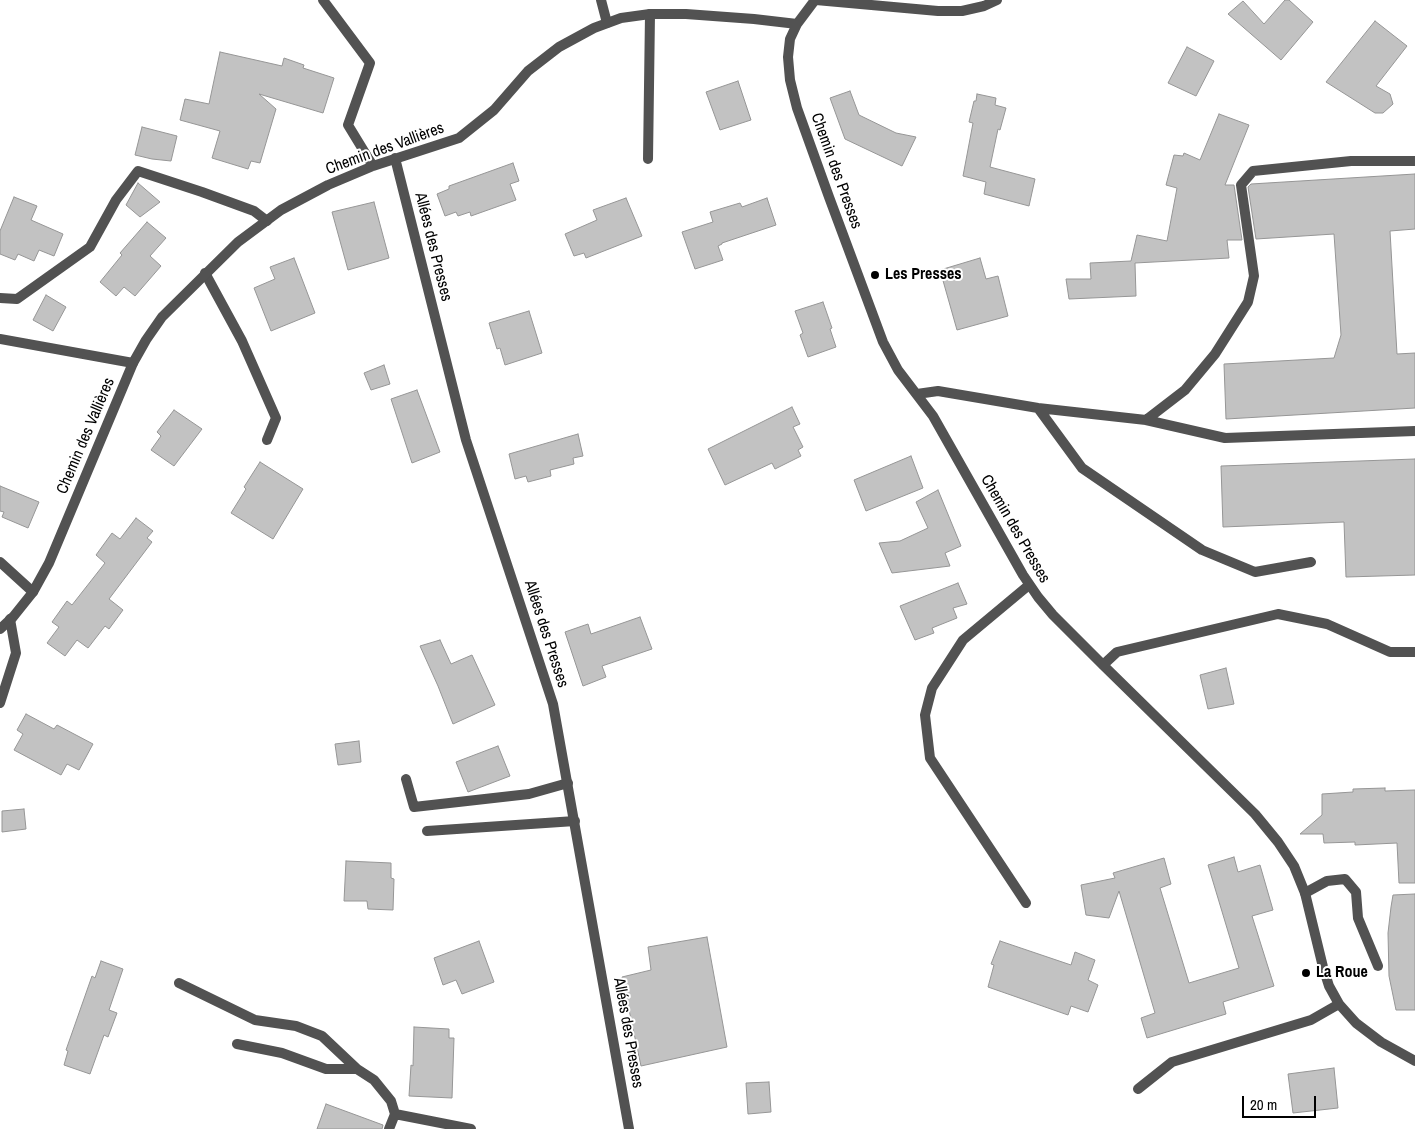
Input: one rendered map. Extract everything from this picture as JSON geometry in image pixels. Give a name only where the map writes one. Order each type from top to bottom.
[{"type":"street","points":[[323,0],[370,63],[348,125],[373,166]]},
{"type":"street","points":[[601,0],[607,23]]},
{"type":"street","points":[[816,0],[938,12],[962,11],[984,6],[997,0]]},
{"type":"street","name":"Chemin des Presses","points":[[816,0],[797,24],[790,40],[788,57],[790,80],[797,108],[829,198],[883,342],[898,370],[933,416],[1029,584],[1053,615],[1256,814],[1278,842],[1294,866],[1305,893],[1323,967],[1329,986],[1339,1004],[1356,1023],[1374,1037],[1415,1062]]},
{"type":"street","points":[[648,159],[650,14]]},
{"type":"street","name":"Chemin des Vallières","points":[[0,629],[33,592],[49,563],[133,362],[146,340],[162,317],[238,242],[281,210],[328,185],[395,158],[459,138],[494,110],[528,71],[559,47],[594,28],[621,18],[650,14],[715,16],[797,24]]},
{"type":"street","name":"Allées des Presses","points":[[395,158],[466,440],[553,704],[629,1129]]},
{"type":"street","points":[[1146,420],[1185,390],[1215,354],[1248,302],[1254,276],[1241,185],[1253,171],[1351,161],[1415,161]]},
{"type":"street","points":[[0,298],[17,299],[90,247],[116,200],[138,172],[254,211],[267,220]]},
{"type":"street","points":[[206,274],[242,341],[276,418],[267,440]]},
{"type":"street","points":[[0,338],[133,362]]},
{"type":"street","points":[[916,394],[938,391],[1038,408],[1146,420],[1225,438],[1415,431]]},
{"type":"street","points":[[1038,408],[1082,468],[1202,550],[1254,572],[1311,562]]},
{"type":"street","points":[[0,562],[33,592]]},
{"type":"street","points":[[1026,903],[930,758],[926,715],[932,688],[963,640],[1029,584]]},
{"type":"street","points":[[1103,666],[1118,652],[1278,614],[1327,624],[1390,652],[1415,652]]},
{"type":"street","points":[[0,702],[16,653],[10,619]]},
{"type":"street","points":[[406,779],[414,807],[529,794],[568,783]]},
{"type":"street","points":[[427,831],[575,821]]},
{"type":"street","points":[[1305,893],[1326,881],[1345,879],[1356,892],[1358,918],[1378,966]]},
{"type":"street","points":[[179,983],[255,1020],[296,1026],[322,1036],[358,1069],[374,1080],[391,1101],[395,1114],[389,1129]]},
{"type":"street","points":[[1138,1089],[1172,1062],[1311,1020],[1339,1004]]},
{"type":"street","points":[[237,1044],[282,1054],[326,1069],[358,1069]]},
{"type":"street","points":[[395,1114],[471,1129]]},
{"type":"building","points":[[1285,0],[1289,0],[1313,22],[1281,60],[1228,14],[1243,1],[1264,24]]},
{"type":"building","points":[[1375,21],[1407,46],[1376,86],[1390,94],[1393,104],[1383,113],[1375,113],[1326,82]]},
{"type":"building","points":[[1187,47],[1214,61],[1196,96],[1168,83]]},
{"type":"building","points":[[220,52],[282,66],[284,58],[304,65],[303,68],[334,78],[323,113],[259,94],[276,109],[260,163],[251,161],[248,169],[212,158],[220,131],[180,120],[185,99],[209,104]]},
{"type":"building","points":[[738,81],[751,120],[720,130],[706,92]]},
{"type":"building","points":[[850,91],[859,115],[896,133],[916,137],[902,166],[845,139],[830,98]]},
{"type":"building","points":[[977,94],[996,98],[995,105],[1006,108],[1000,130],[998,129],[990,167],[1035,179],[1029,206],[984,194],[986,182],[963,176],[973,123],[969,122]]},
{"type":"building","points":[[1219,114],[1249,125],[1225,185],[1234,185],[1242,240],[1227,240],[1229,258],[1135,263],[1136,296],[1069,299],[1066,279],[1091,279],[1090,263],[1131,261],[1137,235],[1167,241],[1177,188],[1166,185],[1174,155],[1183,156],[1184,153],[1200,160]]},
{"type":"building","points":[[142,127],[177,136],[171,161],[135,155]]},
{"type":"building","points":[[513,163],[519,181],[510,184],[516,200],[471,216],[470,212],[458,216],[456,212],[445,216],[437,194],[449,189],[449,186]]},
{"type":"building","points":[[1415,174],[1415,229],[1390,231],[1397,354],[1415,353],[1415,408],[1226,419],[1224,364],[1334,358],[1341,335],[1334,234],[1256,239],[1248,187],[1251,184]]},
{"type":"building","points":[[138,183],[160,202],[140,217],[126,205]]},
{"type":"building","points":[[14,197],[37,206],[31,220],[63,234],[54,256],[39,250],[34,261],[18,254],[15,260],[0,254],[0,231]]},
{"type":"building","points":[[626,198],[642,236],[586,258],[584,253],[574,256],[565,234],[597,220],[593,210]]},
{"type":"building","points":[[767,198],[776,225],[722,243],[718,246],[723,260],[695,269],[682,232],[713,222],[710,212],[740,203],[742,207]]},
{"type":"building","points":[[374,202],[389,258],[348,270],[332,212]]},
{"type":"building","points":[[147,222],[166,238],[150,256],[161,266],[135,296],[124,287],[116,296],[100,282],[122,255],[120,253]]},
{"type":"building","points":[[294,258],[315,313],[271,331],[254,288],[275,279],[270,267]]},
{"type":"building","points":[[980,258],[986,279],[998,276],[1008,316],[957,330],[940,270]]},
{"type":"building","points":[[46,295],[66,307],[53,331],[33,320]]},
{"type":"building","points":[[823,302],[836,347],[808,357],[800,335],[803,333],[795,311]]},
{"type":"building","points":[[529,311],[542,353],[505,365],[500,348],[497,349],[489,323]]},
{"type":"building","points":[[384,365],[390,384],[371,390],[364,373]]},
{"type":"building","points":[[417,390],[440,452],[412,463],[391,399]]},
{"type":"building","points":[[792,407],[800,424],[793,427],[803,447],[798,450],[801,456],[775,469],[772,463],[725,485],[708,449]]},
{"type":"building","points":[[174,410],[202,429],[174,466],[151,450],[161,436],[157,432]]},
{"type":"building","points":[[578,434],[583,456],[573,458],[574,464],[550,470],[551,476],[528,482],[526,476],[515,479],[509,454]]},
{"type":"building","points":[[911,456],[923,488],[866,511],[854,480]]},
{"type":"building","points":[[1415,459],[1415,575],[1346,577],[1344,522],[1223,527],[1221,466]]},
{"type":"building","points":[[260,462],[303,489],[273,539],[231,513],[246,489],[244,487]]},
{"type":"building","points":[[0,486],[39,502],[28,528],[2,517],[4,512],[0,511]]},
{"type":"building","points":[[938,490],[961,546],[945,553],[950,566],[892,573],[879,543],[900,541],[928,528],[916,502]]},
{"type":"building","points":[[136,518],[153,531],[147,538],[152,542],[109,599],[123,610],[109,629],[105,626],[88,648],[77,640],[65,656],[47,643],[59,627],[52,622],[67,601],[72,605],[105,563],[96,555],[112,533],[120,539]]},
{"type":"building","points":[[958,583],[967,604],[953,608],[957,618],[932,628],[934,633],[915,640],[900,606]]},
{"type":"building","points":[[640,617],[652,649],[602,666],[606,677],[583,686],[565,632],[588,624],[591,634]]},
{"type":"building","points":[[440,640],[451,664],[472,655],[495,705],[453,724],[420,646]]},
{"type":"building","points":[[1226,668],[1234,704],[1208,709],[1200,675]]},
{"type":"building","points":[[26,714],[54,729],[57,725],[93,744],[79,770],[67,764],[61,775],[14,750],[23,734],[17,730]]},
{"type":"building","points":[[359,741],[361,762],[338,765],[335,744]]},
{"type":"building","points":[[498,746],[510,776],[468,792],[456,762]]},
{"type":"building","points":[[1385,788],[1385,791],[1415,790],[1415,883],[1399,883],[1397,843],[1355,845],[1355,842],[1324,843],[1323,834],[1300,834],[1322,815],[1322,794],[1353,792],[1353,789]]},
{"type":"building","points":[[24,809],[26,829],[2,832],[2,811]]},
{"type":"building","points":[[1234,857],[1238,872],[1260,865],[1273,910],[1252,916],[1274,986],[1223,1002],[1226,1014],[1147,1038],[1141,1018],[1155,1013],[1119,891],[1109,918],[1086,915],[1081,885],[1115,878],[1113,873],[1164,858],[1171,884],[1160,888],[1189,983],[1239,968],[1208,865]]},
{"type":"building","points":[[346,861],[391,863],[391,878],[394,879],[393,910],[368,909],[367,901],[344,901]]},
{"type":"building","points":[[1415,894],[1415,1010],[1396,1010],[1389,976],[1388,933],[1391,907],[1393,895]]},
{"type":"building","points":[[707,937],[727,1047],[641,1066],[622,977],[651,970],[648,947]]},
{"type":"building","points":[[479,941],[494,982],[462,994],[456,980],[443,985],[434,958]]},
{"type":"building","points":[[1000,941],[1071,965],[1075,952],[1095,960],[1088,980],[1098,985],[1088,1012],[1071,1006],[1068,1015],[988,987],[994,965],[991,964]]},
{"type":"building","points":[[101,961],[123,969],[109,1010],[117,1013],[108,1037],[104,1035],[90,1074],[64,1065],[68,1051],[66,1050],[92,976],[95,978]]},
{"type":"building","points":[[414,1027],[449,1029],[449,1038],[454,1038],[452,1098],[409,1096],[411,1065],[413,1066]]},
{"type":"building","points":[[1334,1068],[1338,1108],[1293,1113],[1288,1074]]},
{"type":"building","points":[[769,1082],[771,1112],[748,1114],[746,1083]]},
{"type":"building","points":[[326,1104],[383,1125],[382,1129],[317,1129]]},
{"type":"place","name":"Les Presses","points":[[875,275]]},
{"type":"place","name":"La Roue","points":[[1306,973]]}]
